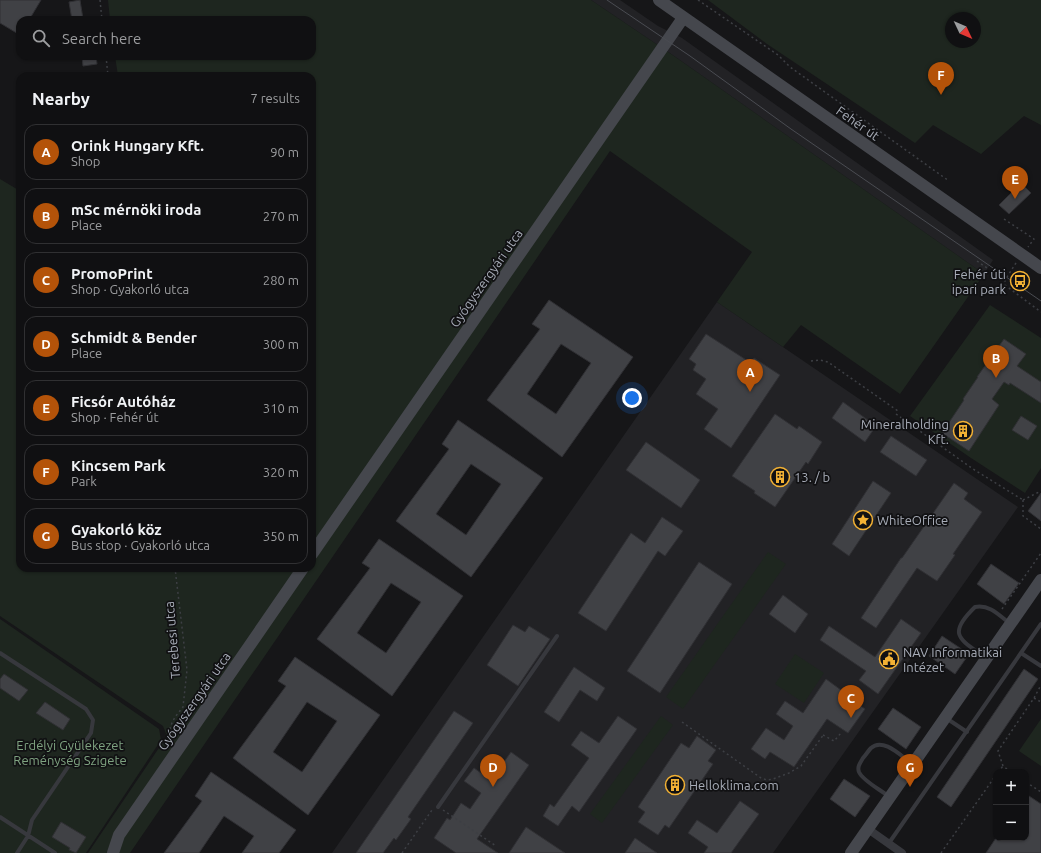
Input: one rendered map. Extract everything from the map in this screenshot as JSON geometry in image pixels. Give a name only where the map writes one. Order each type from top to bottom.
[{"type":"street","name":"Fehér út","points":[[659,0],[1041,268]]},
{"type":"street","name":"Gyógyszergyári utca","points":[[316,548],[683,18]]},
{"type":"street","name":"Gyógyszergyári utca","points":[[113,853],[119,835],[300,572]]},
{"type":"street","points":[[851,853],[1041,580]]},
{"type":"street","points":[[868,829],[902,853]]},
{"type":"lane","points":[[987,659],[959,637],[959,630],[964,621],[975,607],[981,606],[988,608],[1011,624]]},
{"type":"lane","points":[[889,844],[1041,624]]},
{"type":"lane","points":[[438,807],[557,636]]},
{"type":"lane","points":[[0,653],[86,709],[93,720],[92,733],[32,820],[28,836],[17,853]]},
{"type":"lane","points":[[1021,653],[1041,666]]},
{"type":"lane","points":[[946,717],[967,732]]},
{"type":"lane","points":[[890,797],[863,778],[859,773],[858,768],[871,748],[880,744],[886,745],[913,764]]},
{"type":"lane","points":[[0,817],[55,853]]},
{"type":"path","points":[[100,0],[102,16]]},
{"type":"path","points":[[698,0],[778,55],[790,67],[949,181]]},
{"type":"path","points":[[106,60],[108,72]]},
{"type":"path","points":[[1004,219],[1034,239],[1005,280],[1005,285],[1041,312]]},
{"type":"path","points":[[977,262],[981,263],[987,268]]},
{"type":"path","points":[[811,361],[820,360],[828,362],[898,411]]},
{"type":"path","points":[[896,414],[973,469],[1023,500]]},
{"type":"path","points":[[1023,500],[1041,491]]},
{"type":"path","points":[[1023,500],[1023,516],[1041,529]]},
{"type":"path","points":[[998,615],[1041,553]]},
{"type":"path","name":"Terebesi utca","points":[[174,755],[170,727],[175,717],[183,707],[187,670],[175,572]]},
{"type":"path","points":[[1007,769],[1003,766],[998,751],[1034,698],[1041,684]]},
{"type":"path","points":[[1034,698],[1041,702]]},
{"type":"path","points":[[682,722],[761,778],[767,780],[782,776],[801,766],[824,734],[834,741],[841,733]]},
{"type":"path","points":[[941,853],[993,780]]},
{"type":"path","points":[[1029,784],[1041,792]]},
{"type":"path","points":[[402,853],[435,806],[496,846]]},
{"type":"shaded area","points":[[591,0],[620,0],[658,26],[682,38],[993,260],[984,274],[674,56]]},
{"type":"shaded area","points":[[717,302],[1018,507],[773,853],[332,853]]},
{"type":"green space","points":[[108,0],[591,0],[674,56],[984,274],[900,394],[801,325],[783,347],[717,302],[752,252],[610,151],[130,853],[88,853],[167,736],[163,726],[0,616],[0,179],[16,189],[16,572],[316,572],[316,72],[117,72],[116,60],[316,60],[316,16],[110,16]]},
{"type":"green space","points":[[708,0],[1041,0],[1041,125],[1024,116],[981,154],[933,125],[915,143],[767,44]]},
{"type":"green space","points":[[990,305],[1041,338],[1041,468],[1025,493],[910,416]]},
{"type":"green space","points":[[768,552],[786,564],[683,709],[666,697]]},
{"type":"green space","name":"Erdélyi Gyülekezet Reménység Szigete","points":[[0,619],[159,729],[161,740],[86,853],[0,853]]},
{"type":"green space","points":[[795,654],[824,673],[804,703],[775,684]]},
{"type":"green space","points":[[661,716],[673,725],[602,823],[590,814]]},
{"type":"green space","points":[[1041,719],[1041,766],[1019,751]]},
{"type":"building","points":[[0,0],[41,0],[31,16],[16,16],[16,33],[0,23]]},
{"type":"building","points":[[80,0],[83,16],[71,16],[69,2]]},
{"type":"building","points":[[82,60],[96,60],[97,64],[83,66]]},
{"type":"building","points":[[1021,183],[1031,193],[1009,214],[999,205]]},
{"type":"building","points":[[549,300],[633,357],[562,457],[487,400],[540,329],[532,324]],"holes":[[[561,344],[591,363],[556,414],[527,394]]]},
{"type":"building","points":[[706,334],[751,363],[754,358],[780,375],[731,448],[704,429],[718,409],[696,394],[706,379],[693,370],[696,364],[689,359]]},
{"type":"building","points":[[1004,339],[1026,354],[1017,366],[1041,382],[1041,403],[1010,383],[1009,385],[1004,382],[992,399],[999,405],[969,451],[942,433],[977,377]]},
{"type":"building","points":[[843,402],[876,426],[865,442],[832,418]]},
{"type":"building","points":[[775,414],[797,429],[799,426],[822,442],[808,464],[806,462],[775,507],[754,493],[755,491],[732,476]]},
{"type":"building","points":[[1021,416],[1037,426],[1028,440],[1012,430]]},
{"type":"building","points":[[458,420],[543,478],[471,577],[396,521],[449,449],[442,444]],"holes":[[[471,464],[501,484],[466,535],[436,514]]]},
{"type":"building","points":[[891,436],[927,460],[916,476],[880,452]]},
{"type":"building","points":[[646,442],[700,480],[681,508],[626,470]]},
{"type":"building","points":[[873,481],[891,493],[849,556],[832,544]]},
{"type":"building","points":[[954,483],[968,493],[964,499],[982,512],[953,554],[955,555],[937,581],[917,568],[876,628],[861,618]]},
{"type":"building","points":[[1041,493],[1041,521],[1028,511]]},
{"type":"building","points":[[662,517],[683,531],[665,556],[658,551],[606,631],[578,613],[631,533],[645,543]]},
{"type":"building","points":[[379,539],[463,596],[392,696],[317,639],[370,568],[362,563]],"holes":[[[391,583],[421,602],[386,653],[357,633]]]},
{"type":"building","points":[[699,562],[732,584],[660,693],[627,671]]},
{"type":"building","points":[[991,564],[1019,583],[1004,604],[977,584]]},
{"type":"building","points":[[783,595],[808,614],[795,633],[769,614]]},
{"type":"building","name":"NAV Informatikai Intézet","points":[[901,619],[921,633],[878,694],[859,680],[866,671],[820,640],[829,626],[875,657]]},
{"type":"building","points":[[513,625],[525,632],[529,626],[550,639],[518,686],[487,665]]},
{"type":"building","points":[[942,636],[969,654],[955,674],[929,656]]},
{"type":"building","points":[[295,657],[380,715],[308,815],[233,758],[286,686],[278,681]],"holes":[[[307,702],[337,721],[302,772],[273,752]]]},
{"type":"building","points":[[574,667],[605,688],[597,701],[580,690],[559,722],[544,712]]},
{"type":"building","points":[[1024,669],[1038,679],[951,807],[937,797]]},
{"type":"building","points":[[4,674],[28,690],[19,701],[0,688],[0,679]]},
{"type":"building","points":[[826,679],[865,709],[848,733],[827,719],[794,767],[770,752],[765,759],[751,749],[766,728],[784,740],[793,726],[776,714],[785,701],[803,713]]},
{"type":"building","points":[[45,702],[70,719],[63,730],[36,713]]},
{"type":"building","points":[[893,708],[921,727],[906,749],[878,729]]},
{"type":"building","points":[[454,711],[473,723],[408,817],[411,819],[396,840],[394,838],[383,853],[356,853]]},
{"type":"building","points":[[618,716],[637,729],[579,812],[572,806],[558,826],[543,816],[550,804],[554,807],[589,758],[571,745],[581,731],[599,743]]},
{"type":"building","name":"Helloklima.com","points":[[697,736],[716,750],[708,761],[713,764],[669,828],[665,825],[658,835],[638,822],[645,812],[638,807],[681,743],[689,748]]},
{"type":"building","points":[[511,752],[529,765],[477,839],[498,853],[456,853],[434,838],[447,818],[450,820],[461,803],[470,809],[481,793],[464,781],[474,768],[491,780]]},
{"type":"building","points":[[211,772],[296,830],[279,853],[242,853],[254,836],[224,816],[199,853],[164,853],[202,801],[195,796]]},
{"type":"building","points":[[844,779],[870,796],[855,817],[830,799]]},
{"type":"building","points":[[1029,796],[1041,804],[1041,853],[986,853],[994,841],[1029,841]]},
{"type":"building","points":[[740,801],[759,814],[731,853],[704,853],[708,847],[688,833],[697,820],[717,833]]},
{"type":"building","points":[[61,822],[86,837],[76,853],[69,850],[70,848],[52,837]]},
{"type":"building","points":[[526,827],[565,853],[509,853]]},
{"type":"building","points":[[635,838],[657,853],[625,853]]},
{"type":"tram line","points":[[607,0],[690,56],[791,129],[1041,301]]},
{"type":"place","name":"Kincsem Park","points":[[941,95]]},
{"type":"place","name":"Ficsór Autóház","points":[[1015,199]]},
{"type":"place","name":"Fehér úti ipari park","points":[[1020,281]]},
{"type":"place","name":"mSc mérnöki iroda","points":[[996,378]]},
{"type":"place","name":"Orink Hungary Kft.","points":[[750,392]]},
{"type":"place","name":"Mineralholding Kft.","points":[[963,431]]},
{"type":"place","name":"13. / b","points":[[780,477]]},
{"type":"place","name":"WhiteOffice","points":[[863,520]]},
{"type":"place","name":"NAV Informatikai Intézet","points":[[889,659]]},
{"type":"place","name":"PromoPrint","points":[[851,718]]},
{"type":"place","name":"Helloklima.com","points":[[675,785]]},
{"type":"place","name":"Schmidt & Bender","points":[[493,787]]},
{"type":"place","name":"Gyakorló köz","points":[[910,787]]}]
